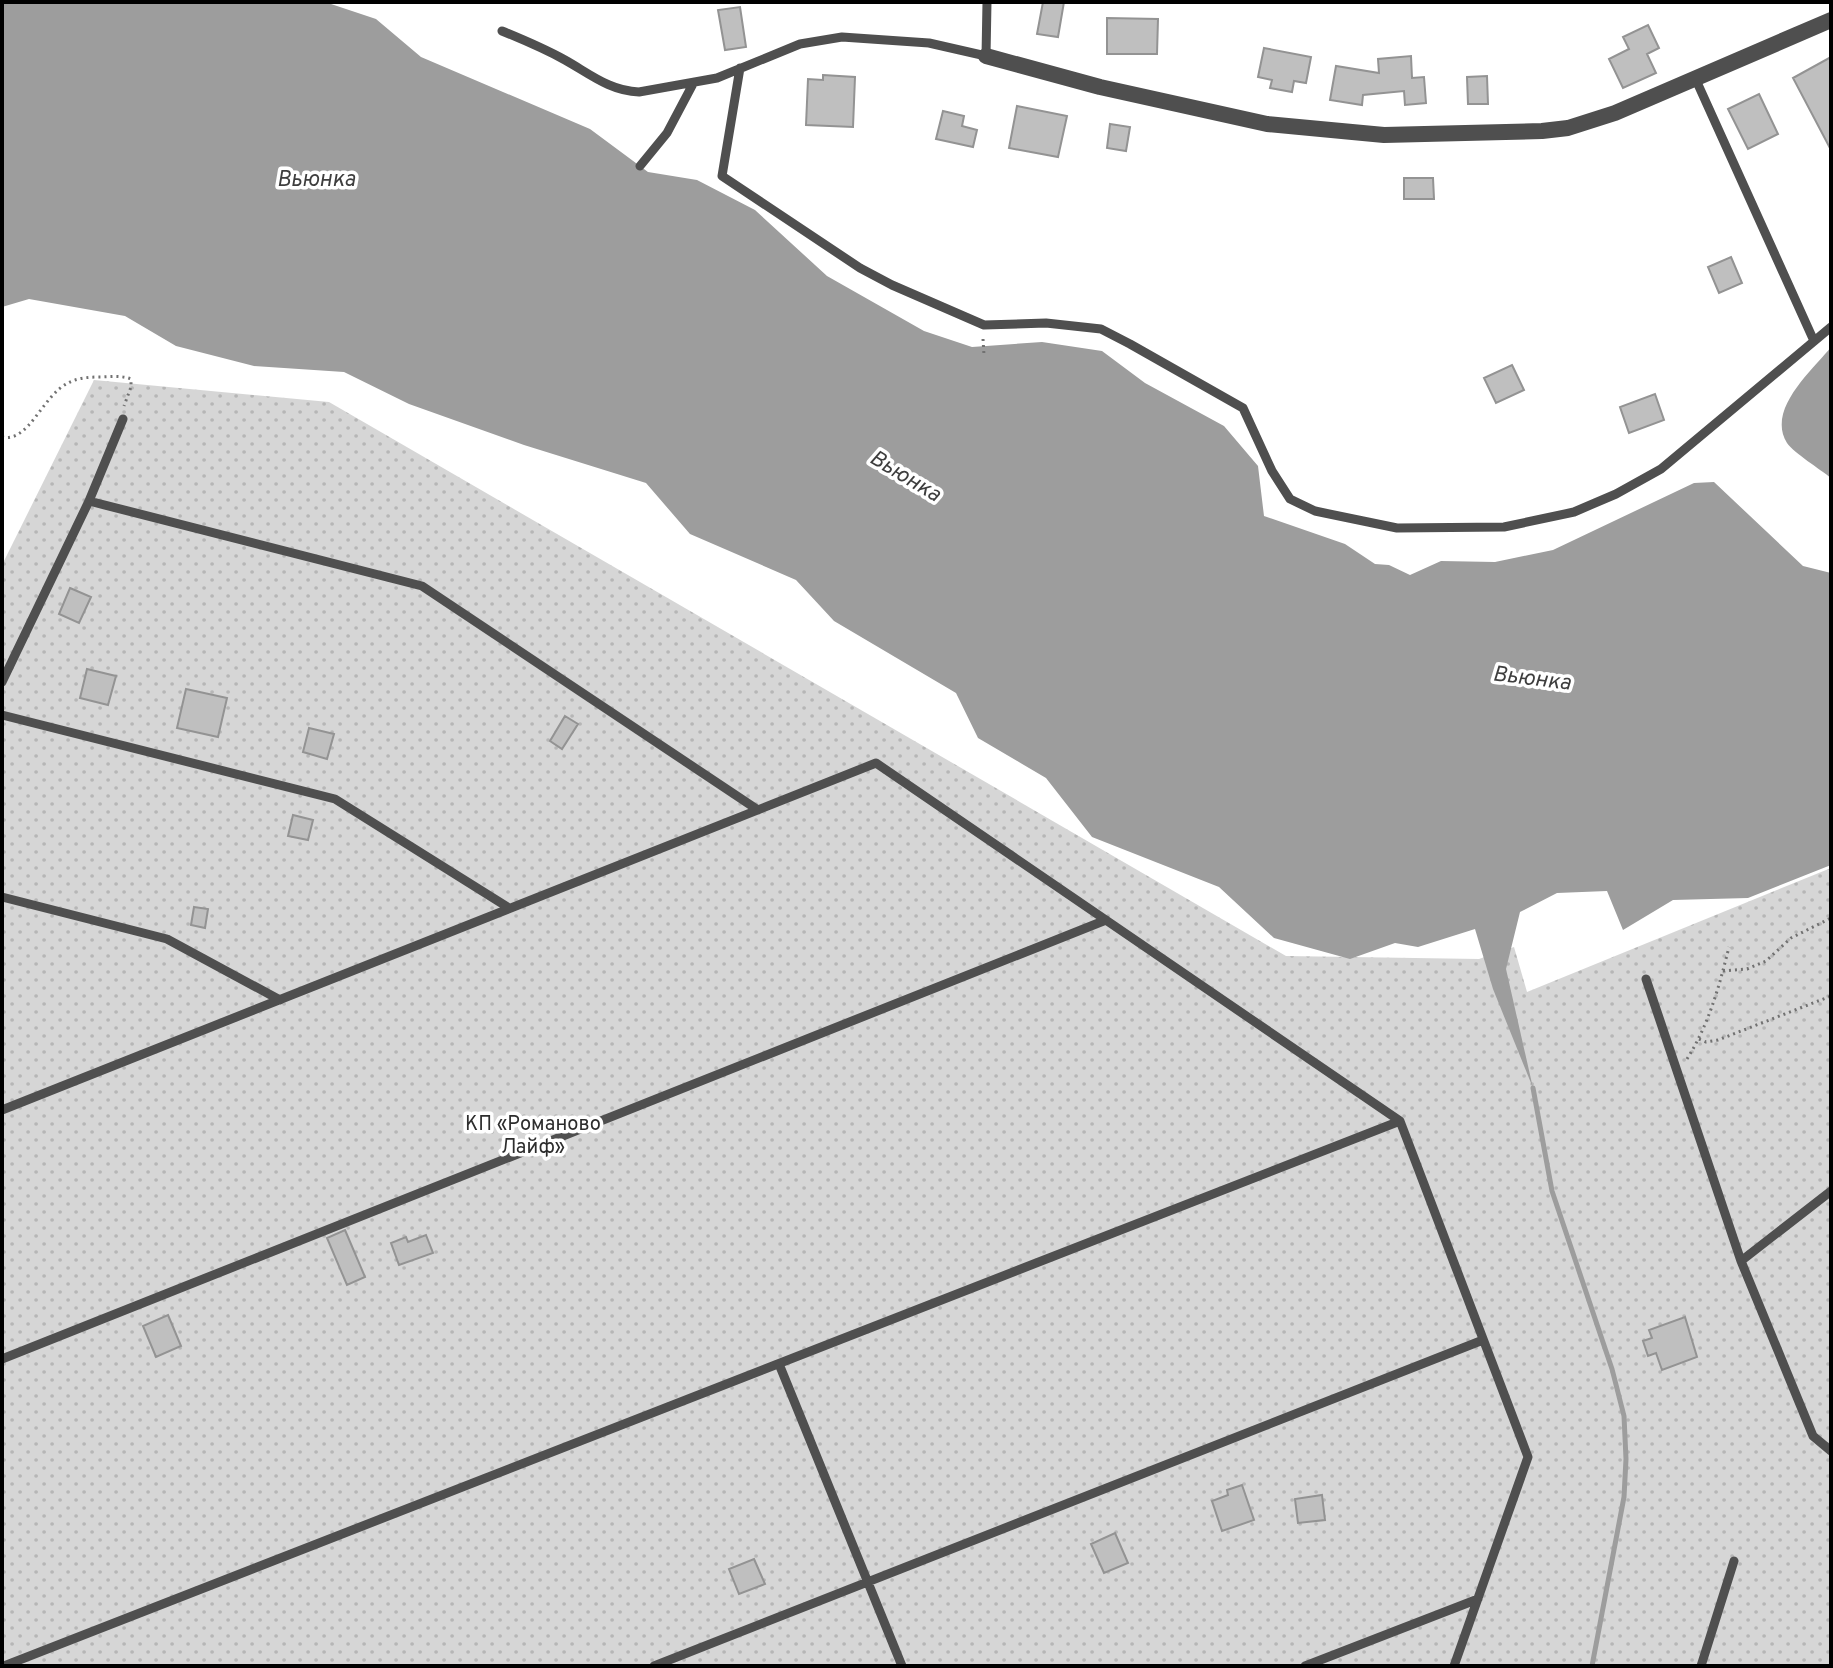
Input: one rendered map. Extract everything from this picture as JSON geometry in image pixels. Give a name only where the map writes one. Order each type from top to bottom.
[{"type":"street","points":[[986,56],[1100,87],[1267,124],[1384,135],[1542,131],[1568,128],[1615,113],[1831,20]]},
{"type":"lane","points":[[502,31],[530,42],[615,89],[639,92],[717,78],[800,44],[842,37],[929,43],[986,56],[987,2]]},
{"type":"lane","points":[[740,68],[722,176],[860,268],[984,325],[1046,323],[1101,329],[1130,344],[1243,408],[1272,471],[1290,499],[1315,511],[1397,528],[1504,527],[1574,512],[1616,494],[1661,469],[1831,327]]},
{"type":"lane","points":[[1696,80],[1814,341]]},
{"type":"lane","points":[[640,166],[667,133],[694,82]]},
{"type":"lane","points":[[2,682],[89,501],[123,419]]},
{"type":"lane","points":[[89,501],[422,586],[758,810]]},
{"type":"lane","points":[[2,715],[335,799],[509,908]]},
{"type":"lane","points":[[2,1110],[876,763],[1400,1121],[1528,1457],[1454,1666]]},
{"type":"lane","points":[[2,897],[167,939],[280,1000]]},
{"type":"lane","points":[[2,1359],[1106,920]]},
{"type":"lane","points":[[1646,979],[1741,1261],[1813,1436],[1829,1446]]},
{"type":"lane","points":[[4,1666],[1400,1121]]},
{"type":"lane","points":[[1741,1261],[1831,1191]]},
{"type":"lane","points":[[654,1666],[1483,1340]]},
{"type":"lane","points":[[779,1364],[902,1666]]},
{"type":"lane","points":[[1701,1666],[1734,1561]]},
{"type":"lane","points":[[1305,1666],[1478,1599]]},
{"type":"path","points":[[983,331],[984,355]]},
{"type":"path","points":[[2,437],[11,439],[18,436],[28,428],[50,396],[67,383],[86,377],[131,379],[123,419]]},
{"type":"path","points":[[1723,971],[1747,969],[1766,961],[1791,938],[1831,918]]},
{"type":"path","points":[[1676,1069],[1684,1063],[1699,1039],[1716,1000],[1729,947]]},
{"type":"path","points":[[1699,1039],[1706,1042],[1718,1040],[1831,996]]},
{"type":"green space","name":"КП «Романово Лайф»","points":[[94,380],[329,402],[1286,956],[1479,959],[1514,947],[1527,992],[1831,868],[1831,1666],[2,1666],[2,565]]},
{"type":"water","name":"Вьюнка","points":[[2,2],[325,2],[376,19],[421,57],[590,129],[648,172],[697,180],[755,210],[827,276],[924,331],[972,347],[1042,342],[1102,351],[1145,383],[1224,426],[1258,466],[1264,516],[1345,544],[1375,564],[1389,565],[1410,575],[1441,561],[1495,562],[1553,550],[1694,483],[1714,482],[1803,566],[1831,573],[1831,865],[1748,898],[1673,900],[1623,930],[1607,891],[1557,893],[1520,912],[1506,969],[1533,1088],[1493,989],[1475,929],[1418,947],[1395,943],[1350,959],[1274,938],[1219,887],[1092,837],[1046,778],[978,738],[956,693],[834,621],[796,580],[690,534],[646,483],[524,445],[409,404],[344,372],[254,366],[176,346],[125,316],[29,299],[2,307]]},
{"type":"water","points":[[1831,347],[1831,478],[1790,447],[1782,430],[1782,417],[1794,391]]},
{"type":"building","points":[[1043,2],[1064,2],[1058,37],[1037,34]]},
{"type":"building","points":[[740,7],[746,47],[725,50],[718,10]]},
{"type":"building","points":[[1107,18],[1158,19],[1157,54],[1107,54]]},
{"type":"building","points":[[1648,25],[1659,48],[1647,54],[1656,73],[1623,88],[1609,59],[1629,49],[1623,37]]},
{"type":"building","points":[[1264,48],[1311,57],[1306,83],[1294,81],[1292,92],[1270,88],[1272,80],[1258,77]]},
{"type":"building","points":[[1411,56],[1412,78],[1424,77],[1426,103],[1405,105],[1404,91],[1363,95],[1362,105],[1330,100],[1336,66],[1379,73],[1378,59]]},
{"type":"building","points":[[1831,57],[1831,150],[1793,78]]},
{"type":"building","points":[[823,75],[855,77],[853,127],[806,125],[808,79],[823,80]]},
{"type":"building","points":[[1487,76],[1488,104],[1468,104],[1467,77]]},
{"type":"building","points":[[1759,94],[1778,134],[1748,149],[1728,109]]},
{"type":"building","points":[[1017,106],[1067,116],[1058,157],[1009,148]]},
{"type":"building","points":[[943,111],[964,116],[962,126],[977,130],[973,147],[936,139]]},
{"type":"building","points":[[1110,124],[1130,127],[1126,151],[1107,148]]},
{"type":"building","points":[[1404,178],[1433,178],[1434,199],[1404,199]]},
{"type":"building","points":[[1731,257],[1742,283],[1719,293],[1708,267]]},
{"type":"building","points":[[1512,365],[1524,390],[1496,403],[1484,378]]},
{"type":"building","points":[[1655,394],[1664,420],[1629,433],[1620,407]]},
{"type":"building","points":[[70,588],[91,597],[79,623],[59,614]]},
{"type":"building","points":[[87,669],[116,676],[108,705],[80,698]]},
{"type":"building","points":[[186,689],[227,698],[218,737],[177,728]]},
{"type":"building","points":[[565,716],[578,724],[562,749],[550,741]]},
{"type":"building","points":[[309,728],[334,734],[327,759],[303,752]]},
{"type":"building","points":[[293,815],[313,820],[308,840],[288,836]]},
{"type":"building","points":[[194,907],[208,909],[205,928],[191,925]]},
{"type":"building","points":[[345,1230],[365,1277],[347,1285],[327,1238]]},
{"type":"building","points":[[426,1235],[433,1253],[399,1265],[391,1243],[406,1237],[408,1242]]},
{"type":"building","points":[[168,1315],[181,1346],[156,1357],[143,1326]]},
{"type":"building","points":[[1685,1317],[1697,1357],[1662,1370],[1656,1353],[1648,1356],[1643,1341],[1652,1338],[1649,1330]]},
{"type":"building","points":[[1242,1485],[1254,1520],[1222,1531],[1212,1501],[1228,1495],[1227,1490]]},
{"type":"building","points":[[1322,1495],[1325,1520],[1298,1523],[1295,1499]]},
{"type":"building","points":[[1115,1533],[1128,1563],[1104,1573],[1091,1544]]},
{"type":"building","points":[[754,1559],[765,1584],[739,1594],[729,1569]]},
{"type":"waterway","points":[[1533,1088],[1552,1191],[1612,1369],[1624,1416],[1624,1497],[1592,1666]]}]
